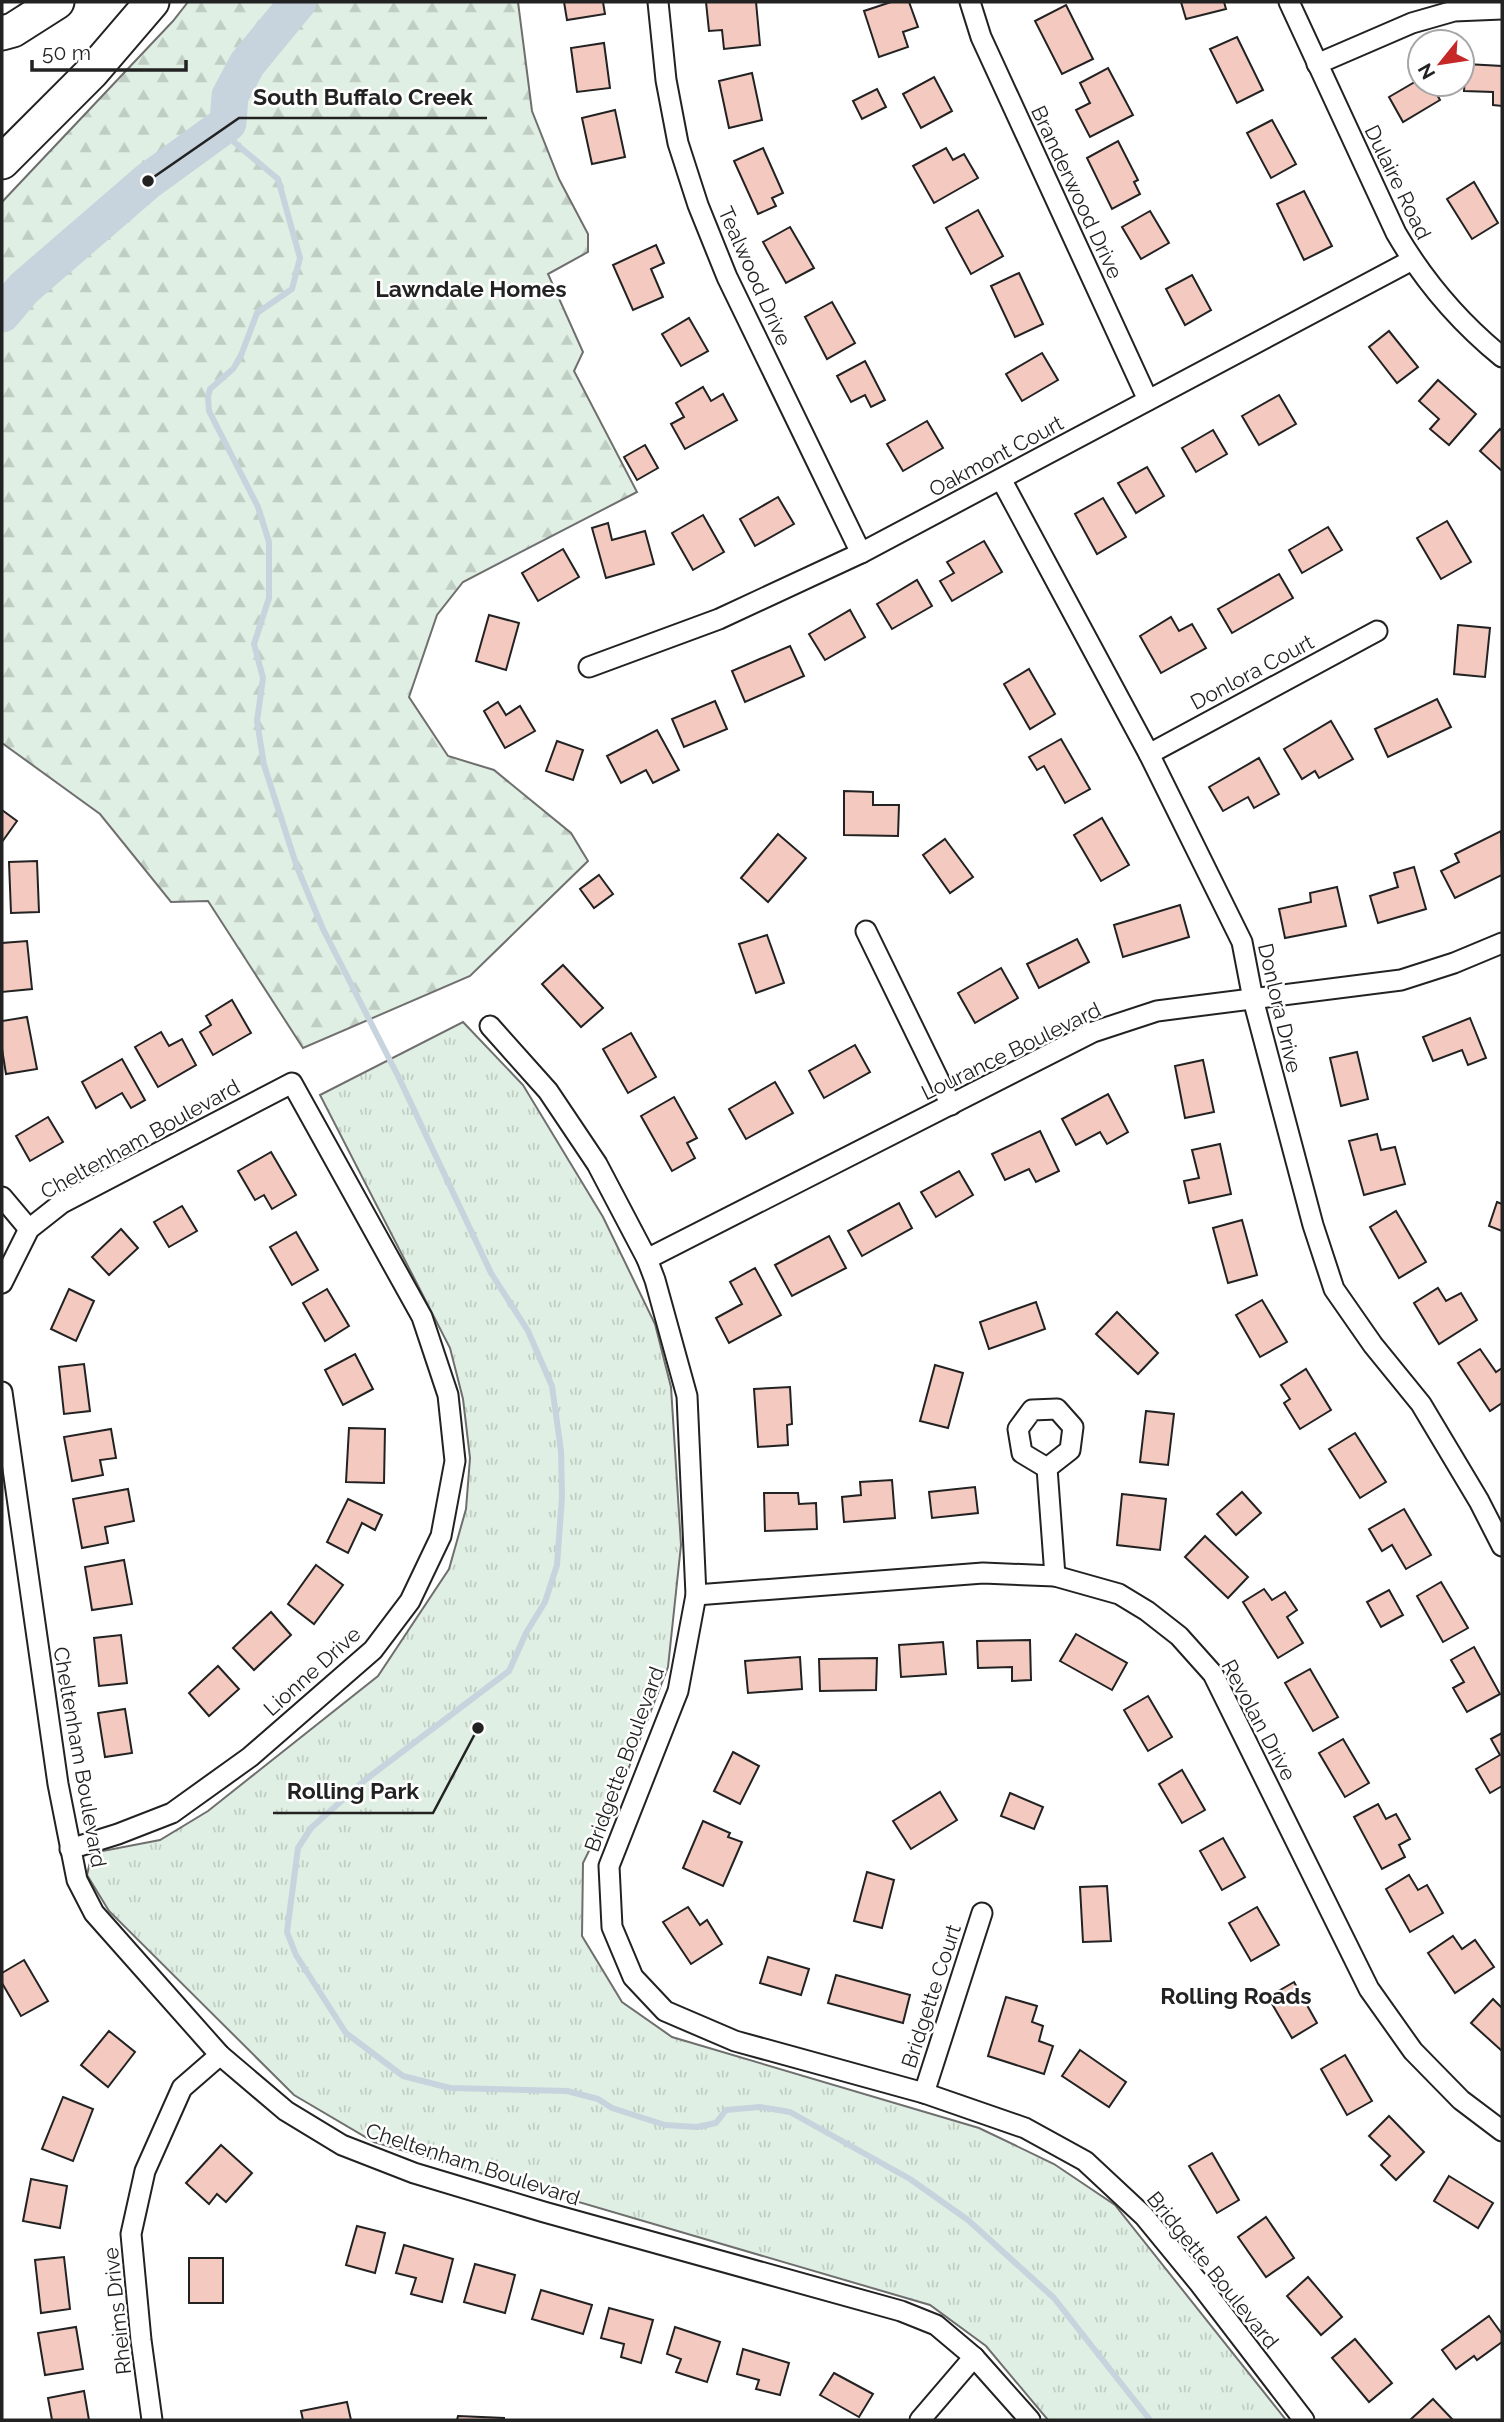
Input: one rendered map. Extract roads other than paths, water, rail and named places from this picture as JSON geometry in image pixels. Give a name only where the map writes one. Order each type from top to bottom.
[{"type":"highway","points":[[2,33],[13,30],[57,2]]},
{"type":"highway","points":[[2,162],[92,72],[152,2]]},
{"type":"street","name":"Tealwood Drive","points":[[658,2],[666,80],[678,143],[698,205],[727,276],[861,553]]},
{"type":"street","name":"Branderwood Drive","points":[[970,2],[981,37],[1148,400]]},
{"type":"street","name":"Dulaire Road","points":[[1289,2],[1396,233],[1412,260],[1452,311],[1502,357]]},
{"type":"street","points":[[1317,64],[1412,23],[1454,11],[1502,9]]},
{"type":"street","name":"Oakmont Court","points":[[589,667],[719,619],[861,553],[1412,260]]},
{"type":"street","name":"Donlora Drive","points":[[1001,479],[1149,754],[1242,942],[1253,999],[1312,1225],[1334,1289],[1373,1345],[1421,1404],[1502,1546]]},
{"type":"street","name":"Donlora Court","points":[[1149,754],[1377,631]]},
{"type":"street","points":[[866,930],[951,1105]]},
{"type":"street","name":"Lourance Boulevard","points":[[647,1259],[1093,1032],[1157,1011],[1401,980],[1454,963],[1502,943]]},
{"type":"street","name":"Bridgette Boulevard","points":[[490,1026],[548,1091],[597,1164],[647,1259],[687,1396],[696,1595],[678,1691],[609,1866],[612,1927],[632,1977],[665,2011],[735,2041],[924,2092],[1025,2127],[1085,2161],[1144,2216],[1304,2420]]},
{"type":"street","name":"Cheltenham Boulevard","points":[[2,1283],[29,1229],[62,1203],[292,1083]]},
{"type":"street","name":"Lionne Drive","points":[[70,1849],[172,1813],[250,1757],[373,1650],[410,1601],[441,1536],[455,1461],[448,1395],[422,1317],[292,1083]]},
{"type":"street","points":[[2,1198],[29,1229]]},
{"type":"street","name":"Cheltenham Boulevard","points":[[2,1392],[58,1784],[77,1880],[94,1913],[220,2055],[286,2111],[342,2145],[414,2173],[901,2311],[936,2325],[974,2357],[1030,2420]]},
{"type":"street","points":[[1047,1468],[1055,1576]]},
{"type":"street","name":"Revolan Drive","points":[[696,1595],[984,1573],[1055,1576],[1119,1594],[1147,1611],[1179,1636],[1213,1674],[1369,1989],[1413,2051],[1461,2100],[1502,2131]]},
{"type":"street","name":"Bridgette Court","points":[[924,2092],[982,1913]]},
{"type":"street","name":"Rheims Drive","points":[[152,2420],[131,2234],[145,2171],[182,2088],[220,2055]]},
{"type":"street","points":[[920,2420],[974,2357]]},
{"type":"waterway","points":[[2,314],[24,288],[148,181],[228,123],[230,96],[247,64],[298,2]]},
{"type":"waterway","points":[[228,123],[228,130],[235,143],[278,179],[300,258],[292,289],[257,313],[240,358],[233,369],[210,389],[208,397],[209,411],[258,507],[269,542],[269,598],[254,644],[263,678],[257,721],[264,765],[297,867],[323,929],[399,1078],[491,1273],[528,1331],[552,1386],[561,1451],[562,1497],[557,1565],[545,1602],[526,1633],[509,1671],[365,1780],[311,1828],[298,1848],[287,1932],[296,1955],[346,2033],[403,2076],[450,2088],[567,2091],[598,2099],[612,2108],[665,2125],[697,2127],[716,2123],[726,2110],[760,2107],[790,2112],[910,2179],[968,2220],[1054,2298],[1150,2420]]},
{"type":"place","name":"South Buffalo Creek","points":[[148,181]]},
{"type":"place","name":"Rolling Park","points":[[478,1728]]},
{"type":"district","name":"Lawndale Homes","points":[[471,288]]},
{"type":"district","name":"Rolling Roads","points":[[1236,1995]]}]
